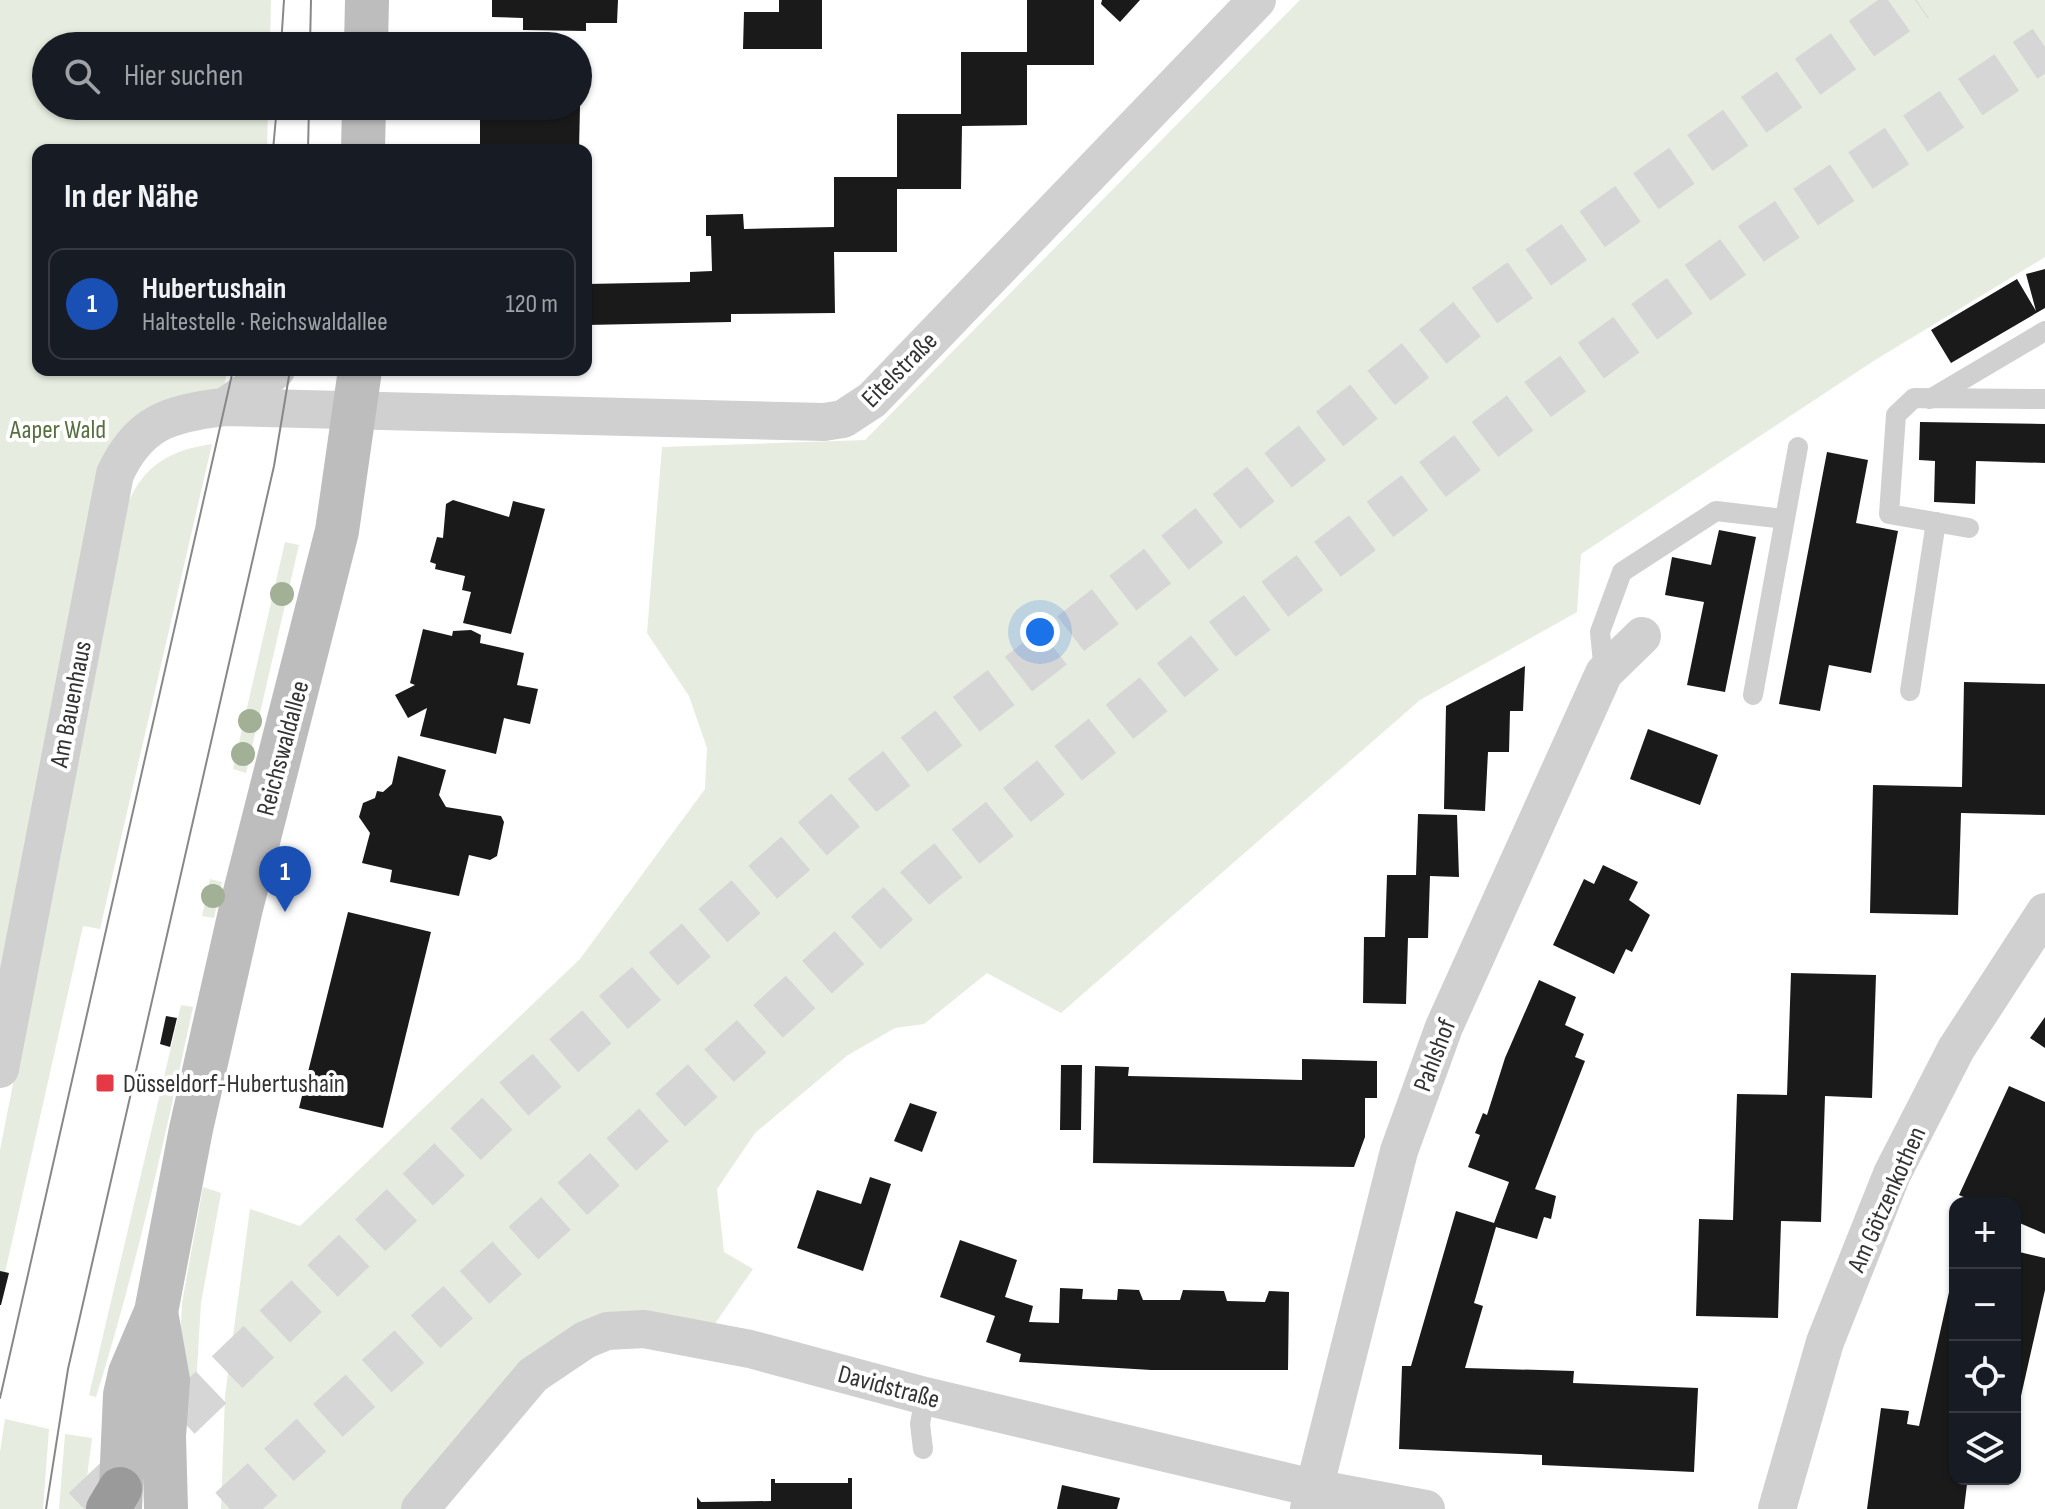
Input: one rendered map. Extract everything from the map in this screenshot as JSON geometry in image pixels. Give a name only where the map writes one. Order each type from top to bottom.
[{"type":"main road","points":[[366,32],[367,0]]},
{"type":"main road","points":[[363,144],[364,120]]},
{"type":"main road","name":"Reichswaldallee","points":[[116,1502],[125,1395],[130,1373],[156,1312],[191,1129],[237,923],[337,531],[358,391]]},
{"type":"main road","name":"Reichswaldallee","points":[[156,1312],[168,1380],[164,1436],[166,1509]]},
{"type":"street","name":"Eitelstraße","points":[[358,391],[824,422],[843,419],[872,400],[1257,0]]},
{"type":"street","name":"Am Bauenhaus","points":[[225,407],[268,376]]},
{"type":"street","name":"Am Bauenhaus","points":[[0,1069],[115,474],[126,451],[159,421],[190,411],[358,391]]},
{"type":"street","name":"Pahlshof","points":[[1311,1498],[1404,1138],[1444,1027],[1604,673],[1642,636]]},
{"type":"street","name":"Am Götzenkothen","points":[[1777,1509],[1825,1342],[1892,1174],[1956,1049],[2045,912]]},
{"type":"street","name":"Davidstraße","points":[[420,1509],[533,1375],[563,1353],[607,1331],[644,1329],[750,1349],[1311,1498],[1426,1509]]},
{"type":"lane","points":[[1930,399],[2045,331]]},
{"type":"lane","points":[[1969,528],[1889,514],[1896,415],[1914,398],[2045,399]]},
{"type":"lane","points":[[1753,695],[1798,447]]},
{"type":"lane","points":[[1604,673],[1600,632],[1622,572],[1716,511],[1784,519]]},
{"type":"lane","points":[[1910,691],[1936,522]]},
{"type":"lane","points":[[923,1449],[920,1424],[925,1396]]},
{"type":"green space","name":"Aaper Wald","points":[[0,0],[271,0],[270,32],[32,32],[32,120],[268,120],[267,144],[32,144],[32,376],[226,376],[224,389],[107,458],[0,1000]]},
{"type":"green space","points":[[1300,0],[2045,0],[2045,257],[1875,360],[1581,554],[1577,612],[1420,700],[1061,1013],[987,973],[924,1024],[895,1028],[848,1055],[755,1133],[717,1189],[724,1252],[753,1269],[707,1335],[578,1334],[404,1509],[221,1509],[225,1396],[250,1209],[300,1226],[580,959],[705,789],[707,748],[689,696],[647,633],[662,447],[865,440]]},
{"type":"green space","points":[[212,444],[100,929],[83,926],[0,1295],[0,1150],[128,503],[143,478],[161,461],[184,450]]},
{"type":"green space","points":[[285,542],[299,545],[246,773],[233,769]]},
{"type":"green space","points":[[210,879],[222,882],[214,918],[202,916]]},
{"type":"green space","points":[[181,1005],[193,1007],[137,1252],[96,1397],[89,1395]]},
{"type":"green space","points":[[203,1187],[221,1193],[201,1303],[195,1402],[177,1401],[182,1303]]},
{"type":"green space","points":[[5,1419],[49,1429],[43,1509],[0,1509],[0,1452]]},
{"type":"green space","points":[[65,1434],[92,1438],[83,1509],[59,1509]]},
{"type":"building","points":[[492,0],[618,0],[617,23],[586,23],[586,31],[523,30],[523,18],[492,17]]},
{"type":"building","points":[[779,0],[822,0],[822,49],[743,49],[744,12],[779,12]]},
{"type":"building","points":[[1027,0],[1094,0],[1094,65],[1027,65],[1027,125],[962,126],[961,189],[897,189],[897,252],[834,252],[835,313],[731,314],[731,322],[592,325],[592,284],[690,282],[690,272],[712,271],[711,236],[706,236],[706,215],[743,214],[744,229],[834,227],[834,177],[897,177],[897,114],[961,114],[961,52],[1027,52]]},
{"type":"building","points":[[1102,0],[1140,0],[1120,22],[1101,4]]},
{"type":"building","points":[[480,120],[580,120],[579,144],[480,144]]},
{"type":"building","points":[[2045,269],[2045,308],[1951,363],[1931,330],[2017,279],[2036,311],[2026,274]]},
{"type":"building","points":[[1920,422],[2045,424],[2045,463],[1976,461],[1975,504],[1934,502],[1935,461],[1919,460]]},
{"type":"building","points":[[1827,452],[1868,460],[1856,523],[1898,531],[1871,673],[1829,665],[1820,711],[1779,704]]},
{"type":"building","points":[[453,500],[509,517],[513,501],[545,509],[511,634],[463,623],[471,592],[462,590],[465,576],[435,569],[436,564],[430,562],[437,537],[443,538],[446,504]]},
{"type":"building","points":[[1719,530],[1756,537],[1725,692],[1687,685],[1704,602],[1665,595],[1672,557],[1711,565]]},
{"type":"building","points":[[423,629],[452,636],[453,631],[471,630],[481,635],[480,643],[524,653],[517,685],[538,689],[530,724],[504,718],[496,754],[420,736],[427,708],[408,718],[395,695],[415,685],[410,683]]},
{"type":"building","points":[[1525,666],[1523,711],[1510,711],[1509,752],[1488,752],[1485,811],[1444,809],[1446,706]]},
{"type":"building","points":[[1964,682],[2045,684],[2045,815],[1961,813],[1958,915],[1870,913],[1873,785],[1962,787]]},
{"type":"building","points":[[1648,729],[1718,755],[1700,805],[1630,779]]},
{"type":"building","points":[[398,756],[446,770],[439,795],[446,807],[501,816],[504,822],[497,856],[490,860],[469,855],[459,896],[390,882],[392,870],[362,863],[370,833],[359,817],[363,803],[392,784]]},
{"type":"building","points":[[1418,814],[1457,815],[1459,877],[1430,876],[1428,938],[1408,938],[1406,1004],[1363,1003],[1364,937],[1385,937],[1387,875],[1416,875]]},
{"type":"building","points":[[1603,865],[1638,882],[1629,900],[1650,915],[1632,952],[1626,949],[1614,974],[1553,945],[1584,879],[1594,884]]},
{"type":"building","points":[[348,912],[431,932],[383,1128],[299,1108]]},
{"type":"building","points":[[1791,973],[1876,975],[1872,1098],[1825,1096],[1821,1222],[1781,1221],[1778,1318],[1696,1316],[1699,1219],[1733,1220],[1737,1094],[1787,1095]]},
{"type":"building","points":[[1539,980],[1576,997],[1565,1025],[1584,1034],[1575,1057],[1585,1061],[1535,1189],[1556,1196],[1551,1219],[1544,1217],[1537,1239],[1496,1227],[1474,1303],[1483,1306],[1465,1368],[1574,1371],[1573,1383],[1698,1388],[1694,1472],[1542,1465],[1542,1455],[1399,1449],[1402,1366],[1411,1366],[1456,1211],[1494,1223],[1509,1182],[1468,1167],[1480,1135],[1475,1133],[1483,1113],[1487,1115],[1505,1058]]},
{"type":"building","points":[[166,1016],[177,1018],[170,1047],[160,1044]]},
{"type":"building","points":[[2045,1017],[2045,1048],[2030,1038]]},
{"type":"building","points":[[1302,1059],[1377,1061],[1377,1098],[1365,1098],[1365,1137],[1354,1167],[1093,1163],[1095,1066],[1129,1067],[1128,1076],[1302,1080]]},
{"type":"building","points":[[1061,1065],[1082,1065],[1081,1130],[1060,1130]]},
{"type":"building","points":[[2009,1086],[2045,1102],[2045,1234],[2021,1224],[2021,1197],[1959,1195]]},
{"type":"building","points":[[910,1103],[937,1112],[922,1152],[894,1141]]},
{"type":"building","points":[[870,1177],[891,1184],[863,1271],[797,1248],[817,1190],[861,1204]]},
{"type":"building","points":[[960,1240],[1017,1260],[1005,1297],[1033,1306],[1029,1322],[1059,1323],[1060,1288],[1083,1289],[1082,1299],[1117,1300],[1118,1289],[1139,1290],[1143,1300],[1180,1300],[1183,1290],[1224,1291],[1227,1301],[1265,1302],[1269,1291],[1289,1292],[1288,1370],[1151,1370],[1019,1362],[1021,1354],[986,1342],[995,1316],[940,1297]]},
{"type":"building","points":[[2021,1252],[2045,1258],[2045,1290],[2021,1396]]},
{"type":"building","points":[[0,1271],[9,1273],[1,1305],[0,1305]]},
{"type":"building","points":[[1949,1292],[1949,1485],[1967,1485],[1964,1509],[1867,1509],[1881,1408],[1909,1411],[1907,1424],[1919,1426]]},
{"type":"building","points":[[848,1478],[852,1478],[852,1509],[697,1509],[697,1497],[701,1502],[771,1501],[771,1479],[775,1479],[775,1483],[848,1483]]},
{"type":"building","points":[[1062,1485],[1120,1498],[1117,1509],[1057,1509]]},
{"type":"tunnel","points":[[84,1509],[498,1113],[865,793],[1172,555],[1481,308],[1916,0]]},
{"type":"tunnel","points":[[230,1509],[923,881],[1212,647],[1541,397],[1755,241],[2045,47]]},
{"type":"tram line","points":[[282,32],[284,0]]},
{"type":"tram line","points":[[310,32],[311,0]]},
{"type":"tram line","points":[[274,144],[276,120]]},
{"type":"tram line","points":[[308,144],[309,120]]},
{"type":"tram line","points":[[0,1398],[232,376]]},
{"type":"tram line","points":[[46,1509],[68,1369],[274,466],[289,376]]},
{"type":"place","name":"Hubertushain","points":[[285,912]]},
{"type":"place","name":"Düsseldorf-Hubertushain","points":[[105,1083]]}]
